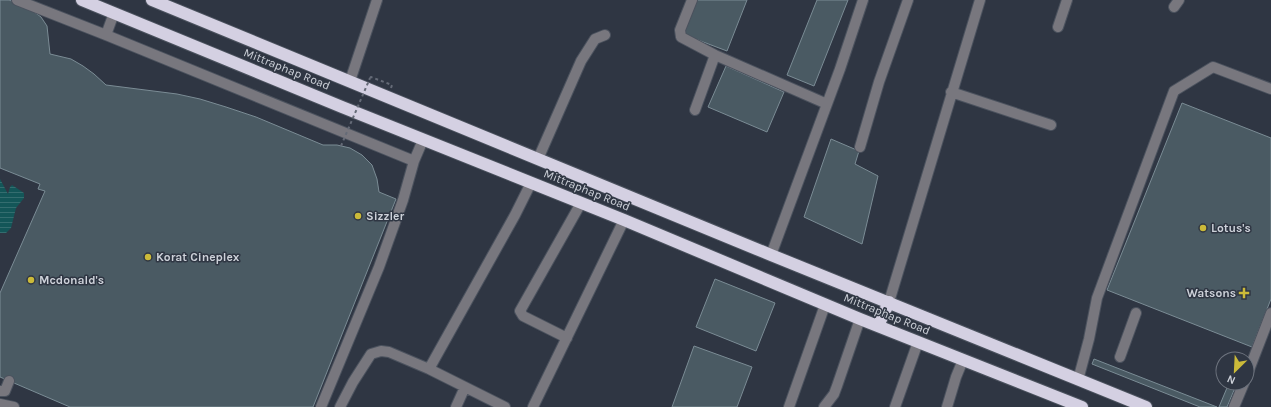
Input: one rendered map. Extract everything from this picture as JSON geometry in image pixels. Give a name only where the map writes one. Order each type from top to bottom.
[{"type":"highway","name":"Mittraphap Road","points":[[82,0],[423,140],[624,220],[860,319],[963,360],[1058,402],[1082,407]]},
{"type":"highway","name":"Mittraphap Road","points":[[152,0],[771,255],[1146,407]]},
{"type":"highway","points":[[878,326],[889,302]]},
{"type":"street","points":[[17,0],[414,161]]},
{"type":"street","points":[[350,81],[377,0]]},
{"type":"street","points":[[692,0],[680,30],[681,37],[715,55],[827,104]]},
{"type":"street","points":[[771,255],[827,104],[863,0]]},
{"type":"street","points":[[860,147],[879,82],[908,0]]},
{"type":"street","points":[[889,302],[980,0]]},
{"type":"street","points":[[1058,27],[1067,0]]},
{"type":"street","points":[[106,35],[114,13]]},
{"type":"street","points":[[538,159],[582,61],[595,39],[605,35]]},
{"type":"street","points":[[695,110],[715,55]]},
{"type":"street","points":[[1078,380],[1089,338],[1097,298],[1174,91],[1213,66],[1271,89]]},
{"type":"street","points":[[952,92],[1051,125]]},
{"type":"street","points":[[321,407],[379,267],[404,200],[414,161],[423,140]]},
{"type":"street","points":[[429,369],[515,215],[531,182]]},
{"type":"street","points":[[567,338],[523,316],[520,311],[581,203]]},
{"type":"street","points":[[533,407],[624,220]]},
{"type":"street","points":[[789,407],[825,304]]},
{"type":"street","points":[[1120,357],[1136,313]]},
{"type":"street","points":[[1255,354],[1271,313]]},
{"type":"street","points":[[824,407],[834,394],[860,319]]},
{"type":"street","points":[[895,407],[918,342]]},
{"type":"street","points":[[340,407],[353,382],[371,354],[381,351],[389,352],[429,369],[505,407]]},
{"type":"street","points":[[947,407],[963,360]]},
{"type":"street","points":[[0,390],[6,391],[9,381]]},
{"type":"street","points":[[456,407],[465,387]]},
{"type":"street","points":[[1234,407],[1241,391]]},
{"type":"street","points":[[0,404],[14,407]]},
{"type":"path","points":[[341,146],[370,77],[392,85]]},
{"type":"shaded area","points":[[0,179],[8,194],[12,185],[24,193],[24,198],[16,208],[11,228],[6,233],[0,233]]},
{"type":"building","points":[[0,0],[9,0],[29,8],[41,17],[47,26],[50,54],[71,59],[94,74],[106,85],[177,94],[200,99],[256,117],[323,145],[337,145],[350,148],[362,155],[372,165],[377,179],[379,192],[396,199],[313,407],[70,407],[0,377],[0,293],[45,191],[38,189],[40,184],[0,168]]},
{"type":"building","points":[[696,0],[747,0],[727,51],[682,34]]},
{"type":"building","points":[[817,0],[848,0],[814,86],[787,75]]},
{"type":"building","points":[[726,66],[784,92],[767,132],[708,107]]},
{"type":"building","points":[[1182,103],[1271,138],[1271,299],[1252,347],[1107,290]]},
{"type":"building","points":[[831,139],[859,151],[855,164],[878,176],[862,244],[804,217]]},
{"type":"building","points":[[715,279],[775,303],[756,351],[696,327]]},
{"type":"building","points":[[694,346],[752,367],[737,407],[672,407]]},
{"type":"building","points":[[1094,359],[1217,407],[1200,407],[1092,364]]},
{"type":"building","points":[[1226,391],[1234,391],[1227,407],[1219,407]]},
{"type":"place","name":"Sizzler","points":[[358,216]]},
{"type":"place","name":"Lotus's","points":[[1203,228]]},
{"type":"place","name":"Korat Cineplex","points":[[148,257]]},
{"type":"place","name":"Mcdonald's","points":[[31,280]]},
{"type":"place","name":"Watsons","points":[[1244,293]]}]
